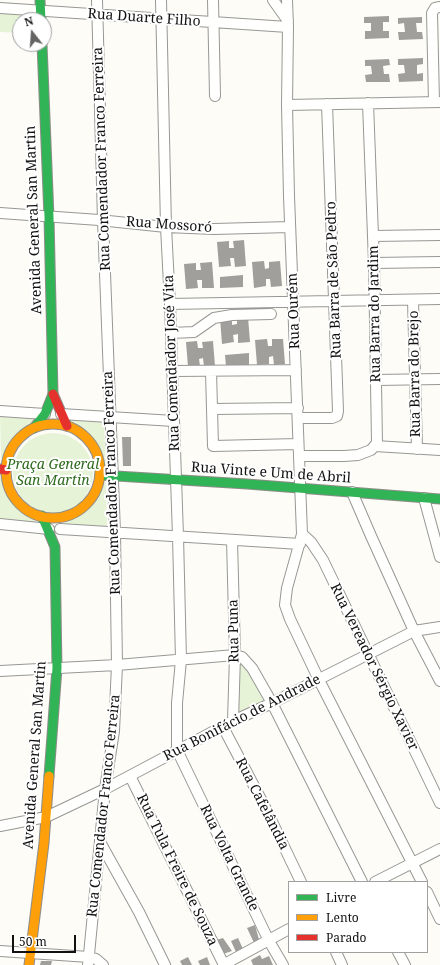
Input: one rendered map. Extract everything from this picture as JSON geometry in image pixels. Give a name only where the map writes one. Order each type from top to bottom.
[{"type":"main road","points":[[40,0],[41,12]]},
{"type":"main road","name":"Avenida General San Martin","points":[[42,52],[49,217],[53,394],[66,426]]},
{"type":"main road","name":"Avenida General San Martin","points":[[34,428],[45,414],[53,394]]},
{"type":"main road","points":[[50,424],[66,426],[85,436],[92,445],[97,454],[100,465],[100,475],[93,495],[86,504],[72,514],[57,517],[42,516],[23,507],[16,499],[10,490],[3,469],[14,445],[25,434],[34,428],[50,424]]},
{"type":"main road","name":"Rua Vinte e Um de Abril","points":[[100,475],[440,499]]},
{"type":"main road","name":"Avenida General San Martin","points":[[29,965],[29,954],[46,817],[57,668],[55,547],[60,529],[65,520],[72,514]]},
{"type":"main road","name":"Avenida General San Martin","points":[[42,516],[55,547]]},
{"type":"street","name":"Rua Comendador Franco Ferreira","points":[[89,961],[105,789],[114,731],[117,665],[116,533],[103,221],[97,0]]},
{"type":"street","name":"Rua Comendador José Vita","points":[[161,0],[166,227],[177,480],[181,660],[177,703],[177,750]]},
{"type":"street","points":[[213,0],[215,96]]},
{"type":"street","points":[[272,0],[288,24]]},
{"type":"street","name":"Rua Ourém","points":[[287,0],[287,104],[290,227],[302,534],[285,597],[285,605],[319,680],[421,881]]},
{"type":"street","points":[[287,104],[437,102],[432,13],[435,8],[440,7]]},
{"type":"street","name":"Rua Duarte Filho","points":[[0,8],[23,12]]},
{"type":"street","name":"Rua Duarte Filho","points":[[52,15],[97,15],[214,23],[288,24]]},
{"type":"street","name":"Rua Barra do Jardim","points":[[368,103],[374,262],[377,438],[375,446]]},
{"type":"street","name":"Rua Barra de São Pedro","points":[[298,418],[326,419],[335,417],[338,414],[327,104]]},
{"type":"street","name":"Rua Mossoró","points":[[0,214],[166,227],[214,229],[290,227]]},
{"type":"street","points":[[373,236],[440,236]]},
{"type":"street","points":[[374,262],[440,262]]},
{"type":"street","points":[[170,304],[440,299]]},
{"type":"street","name":"Rua Barra do Brejo","points":[[413,300],[417,449]]},
{"type":"street","points":[[171,333],[194,332],[214,318],[232,315],[272,314]]},
{"type":"street","points":[[173,371],[296,370]]},
{"type":"street","points":[[211,371],[213,446],[298,444]]},
{"type":"street","points":[[376,380],[440,379]]},
{"type":"street","points":[[212,409],[298,408]]},
{"type":"street","points":[[0,411],[45,414]]},
{"type":"street","points":[[61,414],[174,422]]},
{"type":"street","points":[[299,456],[358,455],[367,452],[375,446],[440,450]]},
{"type":"street","points":[[352,492],[414,631],[440,681]]},
{"type":"street","points":[[424,498],[440,557]]},
{"type":"street","points":[[0,524],[48,529]]},
{"type":"street","points":[[60,529],[300,544]]},
{"type":"street","name":"Rua Vereador Sérgio Xavier","points":[[302,534],[311,542],[323,560],[440,803]]},
{"type":"street","name":"Rua Puna","points":[[232,540],[235,655],[233,721]]},
{"type":"street","name":"Rua Bonifácio de Andrade","points":[[0,826],[46,817],[105,789],[233,721],[319,680],[414,631],[440,627]]},
{"type":"street","points":[[0,671],[117,665],[235,655],[242,657],[250,664],[272,703],[361,881]]},
{"type":"street","name":"Rua Cafelândia","points":[[223,727],[301,881]]},
{"type":"street","name":"Rua Volta Grande","points":[[177,750],[283,965]]},
{"type":"street","name":"Rua Tula Freire de Souza","points":[[130,776],[223,965]]},
{"type":"street","points":[[100,842],[139,912],[165,965]]},
{"type":"street","points":[[377,881],[440,849]]},
{"type":"street","points":[[428,894],[440,919]]},
{"type":"street","points":[[223,965],[270,941],[288,930]]},
{"type":"street","points":[[0,951],[89,961],[96,959],[103,965]]},
{"type":"street","points":[[336,953],[342,965]]},
{"type":"street","points":[[399,953],[405,965]]},
{"type":"green space","points":[[0,11],[15,12],[12,12],[12,33],[0,32]]},
{"type":"green space","points":[[0,415],[34,418],[36,422],[14,439],[1,459]]},
{"type":"green space","points":[[67,418],[104,422],[106,466],[104,466],[100,452],[94,442],[84,431],[67,422]]},
{"type":"green space","name":"Praça General San Martin","points":[[53,433],[68,436],[81,445],[90,458],[93,473],[90,488],[81,501],[68,510],[53,513],[38,510],[25,501],[16,488],[13,473],[16,458],[25,445],[38,436]]},
{"type":"green space","points":[[0,477],[2,478],[7,494],[16,506],[26,515],[39,523],[0,520]]},
{"type":"green space","points":[[103,483],[106,483],[107,527],[64,524],[64,522],[82,514],[89,508],[99,494]]},
{"type":"green space","points":[[240,662],[252,677],[264,702],[238,715]]},
{"type":"building","points":[[389,16],[389,22],[383,22],[383,31],[389,31],[389,38],[365,39],[365,31],[371,31],[371,23],[364,23],[364,17]]},
{"type":"building","points":[[422,17],[422,23],[416,23],[417,32],[422,32],[423,39],[399,40],[398,32],[405,32],[404,23],[398,24],[398,18]]},
{"type":"building","points":[[423,58],[423,64],[417,65],[417,74],[423,73],[423,81],[399,82],[398,74],[405,73],[404,65],[398,65],[398,59]]},
{"type":"building","points":[[389,59],[390,65],[383,66],[384,74],[389,74],[390,82],[366,82],[365,75],[372,74],[371,66],[365,66],[365,60]]},
{"type":"building","points":[[244,240],[246,266],[235,267],[234,258],[230,258],[231,266],[219,267],[217,242],[229,241],[229,248],[234,248],[233,241]]},
{"type":"building","points":[[264,261],[265,269],[269,268],[269,262],[280,261],[282,286],[271,287],[270,279],[266,279],[266,286],[254,288],[252,262]]},
{"type":"building","points":[[212,262],[214,288],[202,288],[202,280],[197,280],[198,288],[186,289],[184,264],[196,263],[196,270],[201,270],[200,263]]},
{"type":"building","points":[[243,275],[243,287],[220,288],[220,277]]},
{"type":"building","points":[[232,317],[232,325],[237,324],[237,318],[248,317],[250,342],[238,343],[238,334],[233,335],[234,342],[222,344],[220,318]]},
{"type":"building","points":[[267,339],[268,346],[272,346],[272,339],[283,339],[285,364],[274,365],[273,356],[269,357],[269,364],[257,365],[255,340]]},
{"type":"building","points":[[197,341],[198,348],[203,348],[202,342],[213,341],[215,366],[204,367],[203,358],[199,359],[200,366],[188,367],[186,342]]},
{"type":"building","points":[[249,353],[249,365],[226,366],[225,355]]},
{"type":"building","points":[[122,437],[131,437],[131,466],[123,466]]},
{"type":"building","points":[[255,925],[260,943],[255,945],[247,928]]},
{"type":"building","points":[[223,938],[232,951],[223,954],[216,940]]},
{"type":"building","points":[[238,938],[243,949],[236,952],[231,941]]},
{"type":"building","points":[[260,955],[262,959],[269,956],[273,965],[253,965],[251,960]]},
{"type":"building","points":[[188,957],[192,965],[182,965],[180,961]]},
{"type":"building","points":[[207,957],[210,965],[200,965],[198,961]]},
{"type":"building","points":[[41,961],[52,961],[51,965],[40,965]]},
{"type":"traffic: fast","points":[[40,0],[41,12]]},
{"type":"traffic: fast","points":[[34,428],[45,414],[53,394],[49,217],[42,52]]},
{"type":"traffic: fast","points":[[100,475],[247,484],[440,499]]},
{"type":"traffic: fast","points":[[42,516],[55,547],[57,668],[49,776]]},
{"type":"traffic: slow","points":[[53,424],[71,428],[86,438],[96,453],[100,471],[96,489],[86,504],[71,514],[53,518],[35,514],[20,504],[10,489],[6,471],[10,453],[20,438],[35,428],[53,424]]},
{"type":"traffic: slow","points":[[29,965],[44,843],[49,776]]},
{"type":"traffic: jam","points":[[53,394],[67,426]]},
{"type":"traffic: jam","points":[[0,469],[6,470]]}]
